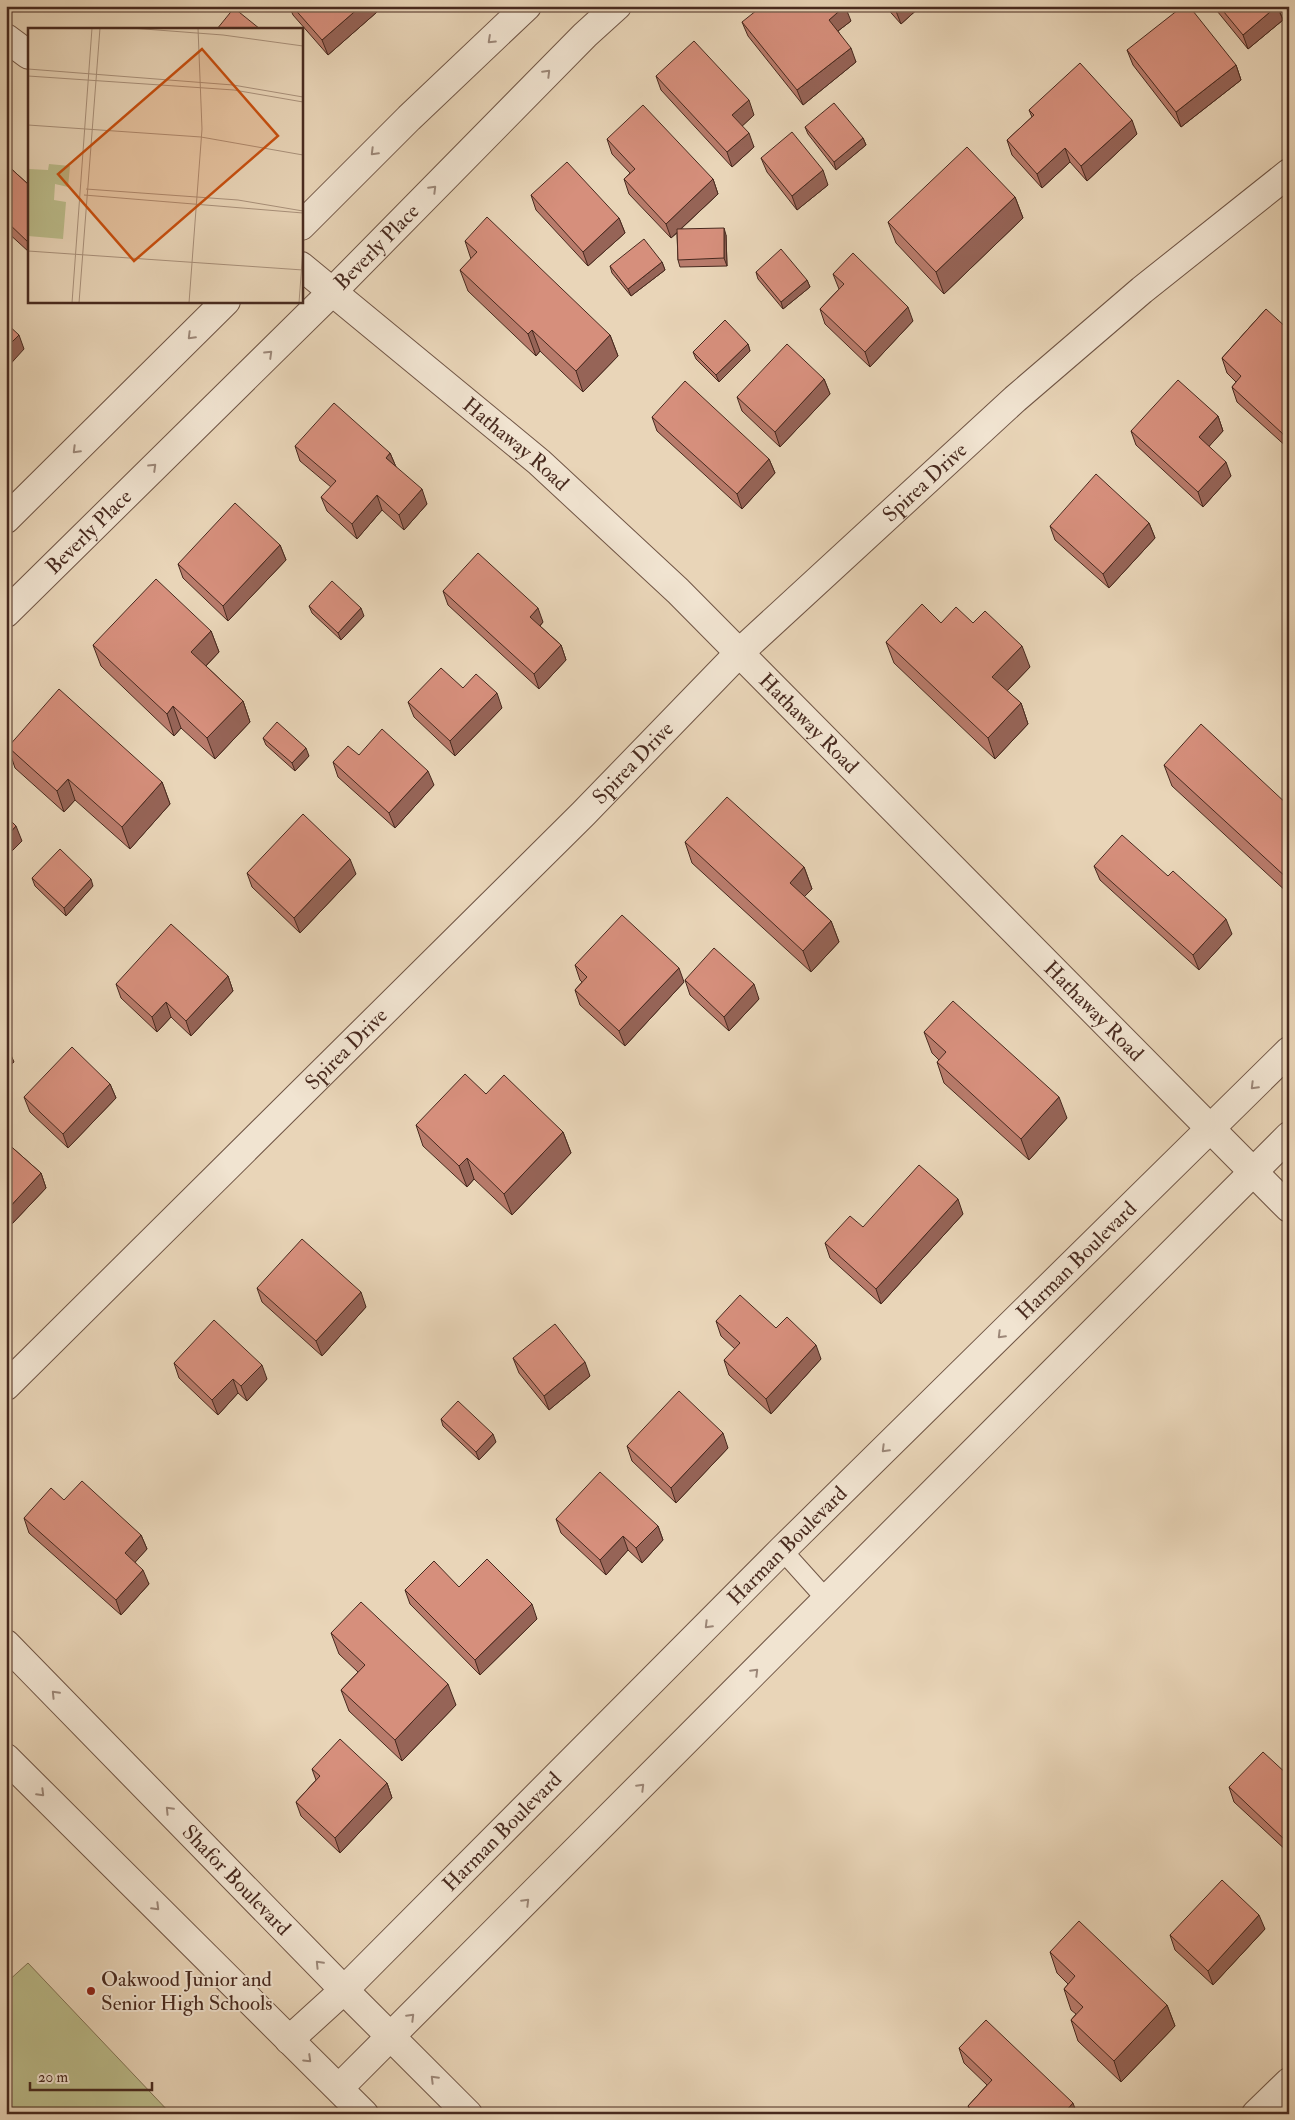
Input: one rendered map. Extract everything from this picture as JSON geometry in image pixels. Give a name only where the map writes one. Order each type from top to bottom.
[{"type":"street","points":[[302,225],[409,118],[527,6]]},
{"type":"street","name":"Beverly Place","points":[[6,612],[332,292],[585,35],[617,6]]},
{"type":"street","points":[[6,38],[28,54]]},
{"type":"street","name":"Spirea Drive","points":[[6,1386],[583,814],[740,652],[1015,399],[1142,290],[1289,172]]},
{"type":"street","name":"Hathaway Road","points":[[302,267],[539,462],[678,590],[1289,1208]]},
{"type":"street","points":[[6,519],[225,302]]},
{"type":"street","name":"Harman Boulevard","points":[[289,2040],[344,1990],[782,1550],[1289,1052]]},
{"type":"street","points":[[339,2088],[1289,1136]]},
{"type":"street","name":"Shafor Boulevard","points":[[6,1644],[344,1990],[468,2114]]},
{"type":"street","points":[[6,1758],[364,2114]]},
{"type":"street","points":[[1256,2114],[1289,2082]]},
{"type":"lane","points":[[782,1550],[828,1600]]},
{"type":"green space","points":[[28,1963],[171,2114],[6,2114],[6,1983]]},
{"type":"building","points":[[292,6],[361,6],[322,40]]},
{"type":"building","points":[[762,6],[845,6],[829,20],[851,48],[797,90],[742,22]]},
{"type":"building","points":[[1183,6],[1189,6],[1236,65],[1176,112],[1127,50]]},
{"type":"building","points":[[1219,6],[1277,6],[1243,35]]},
{"type":"building","points":[[234,8],[259,28],[218,28]]},
{"type":"building","points":[[694,41],[749,100],[732,115],[749,133],[727,152],[656,76]]},
{"type":"building","points":[[1080,63],[1132,120],[1081,166],[1065,148],[1037,174],[1007,140],[1034,115],[1029,110]]},
{"type":"building","points":[[834,103],[863,138],[834,162],[805,127]]},
{"type":"building","points":[[643,105],[713,179],[666,224],[624,179],[635,169],[607,139]]},
{"type":"building","points":[[792,132],[823,170],[792,196],[761,158]]},
{"type":"building","points":[[967,147],[1015,197],[936,272],[888,222]]},
{"type":"building","points":[[567,162],[619,218],[583,252],[531,195]]},
{"type":"building","points":[[6,164],[28,184],[28,242],[6,221]]},
{"type":"building","points":[[487,217],[610,335],[576,371],[532,330],[528,334],[460,270],[477,252],[465,241]]},
{"type":"building","points":[[724,228],[724,258],[678,260],[677,229]]},
{"type":"building","points":[[644,239],[662,262],[628,289],[610,266]]},
{"type":"building","points":[[781,249],[807,280],[781,302],[756,272]]},
{"type":"building","points":[[853,253],[908,307],[865,352],[820,309],[844,284],[833,274]]},
{"type":"building","points":[[1266,309],[1289,330],[1289,428],[1283,434],[1232,387],[1241,376],[1222,358]]},
{"type":"building","points":[[725,320],[748,344],[716,375],[693,352]]},
{"type":"building","points":[[6,323],[19,335],[6,348]]},
{"type":"building","points":[[787,344],[824,379],[775,432],[737,397]]},
{"type":"building","points":[[1178,380],[1218,416],[1199,437],[1226,462],[1198,492],[1131,431]]},
{"type":"building","points":[[685,381],[769,459],[737,494],[652,417]]},
{"type":"building","points":[[334,403],[390,453],[386,458],[422,489],[399,515],[377,495],[352,524],[321,497],[336,481],[295,446]]},
{"type":"building","points":[[1096,474],[1149,523],[1103,574],[1050,526]]},
{"type":"building","points":[[235,503],[280,545],[223,606],[178,564]]},
{"type":"building","points":[[478,553],[538,608],[530,617],[561,645],[534,674],[443,591]]},
{"type":"building","points":[[156,579],[211,631],[191,652],[243,701],[207,738],[173,706],[167,714],[93,645]]},
{"type":"building","points":[[332,581],[361,608],[338,633],[309,606]]},
{"type":"building","points":[[922,604],[941,623],[956,607],[973,623],[985,611],[1022,646],[992,677],[1021,703],[988,738],[886,642]]},
{"type":"building","points":[[441,668],[463,688],[476,674],[497,693],[450,741],[408,702]]},
{"type":"building","points":[[59,689],[162,782],[122,827],[68,779],[57,791],[8,747]]},
{"type":"building","points":[[277,722],[306,748],[292,763],[263,738]]},
{"type":"building","points":[[1201,724],[1289,806],[1288,879],[1164,765]]},
{"type":"building","points":[[382,729],[428,771],[389,813],[333,762],[348,746],[359,755]]},
{"type":"building","points":[[727,797],[804,867],[790,883],[831,921],[803,951],[685,842]]},
{"type":"building","points":[[303,814],[350,859],[294,918],[247,873]]},
{"type":"building","points":[[6,816],[16,826],[6,837]]},
{"type":"building","points":[[1122,835],[1168,876],[1173,871],[1226,919],[1193,955],[1094,866]]},
{"type":"building","points":[[60,849],[91,879],[64,908],[32,878]]},
{"type":"building","points":[[622,915],[679,968],[619,1031],[575,990],[587,977],[575,965]]},
{"type":"building","points":[[171,924],[228,976],[186,1021],[166,1002],[152,1017],[116,984]]},
{"type":"building","points":[[714,948],[754,984],[724,1017],[685,980]]},
{"type":"building","points":[[953,1001],[1059,1097],[1021,1139],[937,1062],[946,1052],[924,1032]]},
{"type":"building","points":[[72,1047],[110,1084],[63,1134],[24,1097]]},
{"type":"building","points":[[6,1050],[11,1055],[6,1059]]},
{"type":"building","points":[[465,1074],[486,1094],[504,1075],[563,1132],[504,1194],[467,1158],[459,1166],[416,1125]]},
{"type":"building","points":[[6,1142],[41,1173],[6,1211]]},
{"type":"building","points":[[919,1165],[958,1199],[876,1289],[825,1243],[850,1216],[863,1227]]},
{"type":"building","points":[[302,1239],[361,1292],[316,1341],[257,1288]]},
{"type":"building","points":[[740,1295],[776,1328],[787,1317],[816,1345],[766,1399],[724,1360],[740,1343],[716,1321]]},
{"type":"building","points":[[214,1320],[262,1365],[241,1386],[233,1379],[212,1400],[174,1363]]},
{"type":"building","points":[[555,1324],[585,1362],[544,1396],[513,1358]]},
{"type":"building","points":[[679,1391],[723,1433],[671,1488],[627,1446]]},
{"type":"building","points":[[458,1401],[493,1434],[476,1452],[441,1419]]},
{"type":"building","points":[[600,1472],[658,1526],[636,1548],[623,1536],[600,1560],[556,1519]]},
{"type":"building","points":[[82,1481],[141,1535],[125,1553],[143,1570],[116,1600],[24,1518],[51,1488],[64,1500]]},
{"type":"building","points":[[487,1559],[532,1604],[475,1660],[405,1590],[434,1561],[459,1587]]},
{"type":"building","points":[[361,1602],[448,1684],[395,1740],[341,1690],[365,1665],[331,1633]]},
{"type":"building","points":[[340,1739],[387,1783],[335,1838],[296,1802],[320,1776],[312,1769]]},
{"type":"building","points":[[1263,1752],[1289,1776],[1289,1838],[1286,1841],[1229,1787]]},
{"type":"building","points":[[1222,1880],[1259,1915],[1208,1971],[1170,1935]]},
{"type":"building","points":[[1079,1921],[1167,2005],[1114,2061],[1071,2020],[1083,2007],[1064,1989],[1075,1976],[1050,1952]]},
{"type":"building","points":[[986,2020],[1073,2103],[1063,2114],[976,2114],[968,2106],[992,2080],[959,2048]]},
{"type":"place","name":"Oakwood Junior and Senior High Schools","points":[[91,1991]]}]
